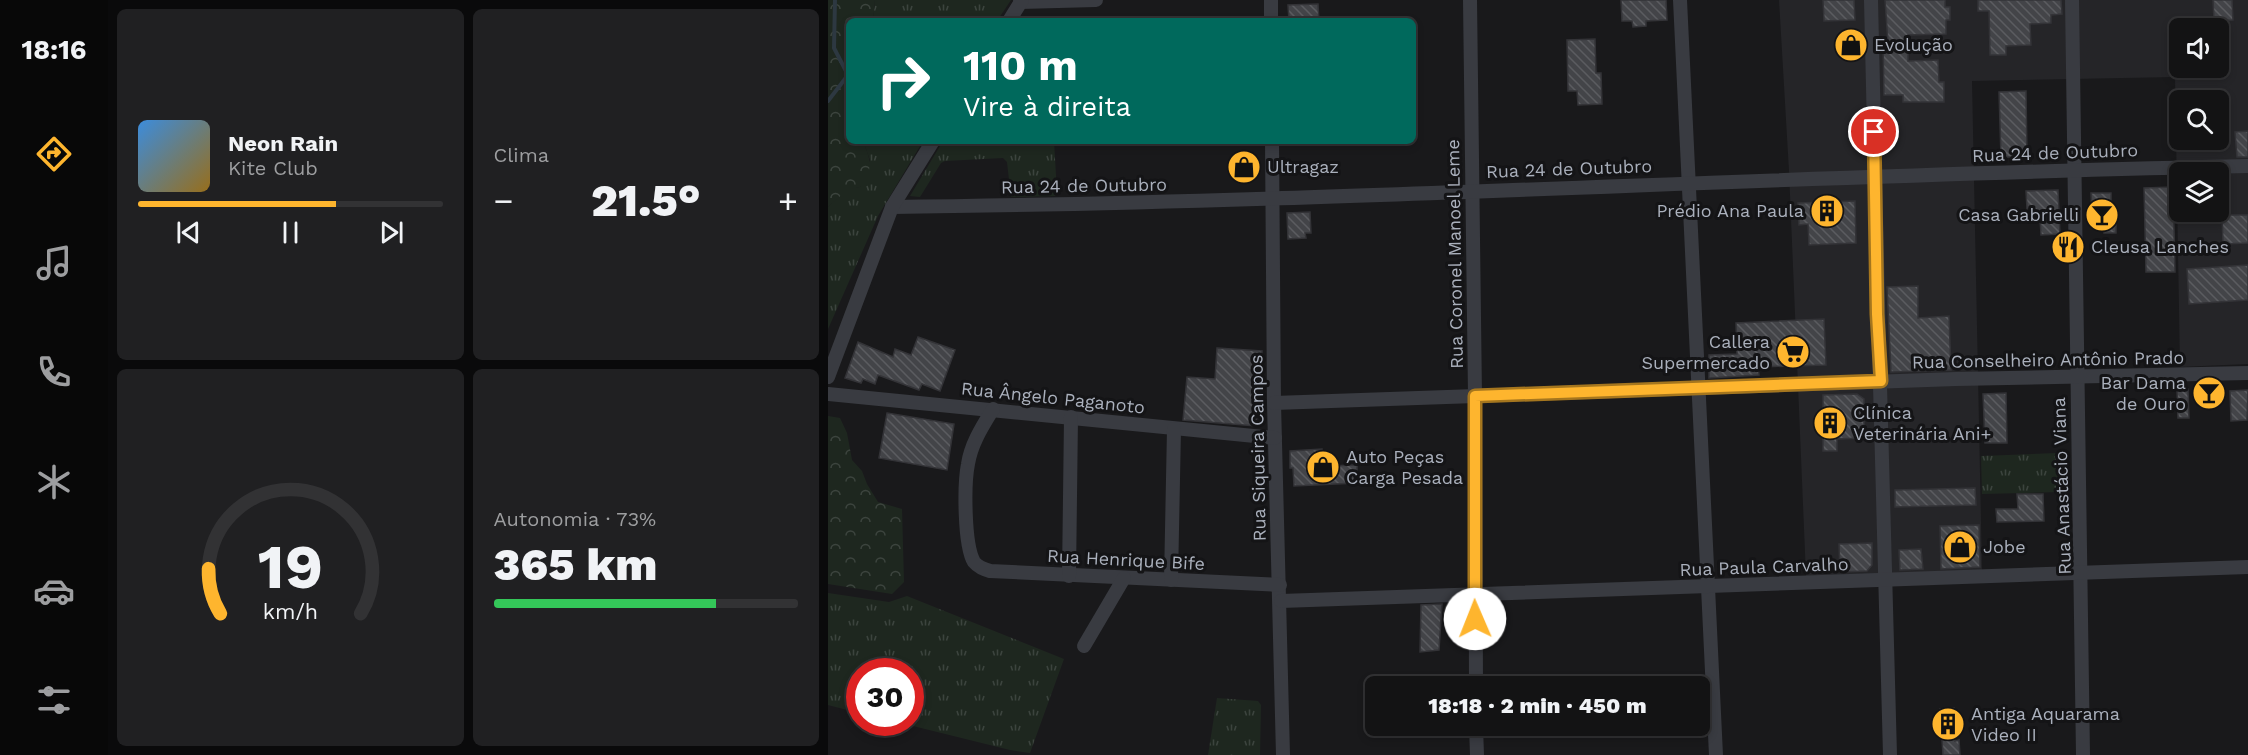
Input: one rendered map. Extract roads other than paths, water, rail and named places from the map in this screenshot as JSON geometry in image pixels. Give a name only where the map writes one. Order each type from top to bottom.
[{"type":"street","points":[[1011,18],[1021,1],[1096,0]]},
{"type":"street","points":[[1271,0],[1271,18]]},
{"type":"street","name":"Rua Coronel Manoel Leme","points":[[1470,0],[1476,676]]},
{"type":"street","points":[[1680,0],[1716,755]]},
{"type":"street","points":[[1871,0],[1877,314],[1881,381],[1890,755]]},
{"type":"street","name":"Rua Anastácio Viana","points":[[2072,0],[2084,755]]},
{"type":"street","points":[[828,377],[892,207],[931,144]]},
{"type":"street","name":"Rua Siqueira Campos","points":[[1272,144],[1274,403],[1281,602],[1283,755]]},
{"type":"street","name":"Rua 24 de Outubro","points":[[892,207],[1085,205],[1690,182],[2248,166]]},
{"type":"street","name":"Rua Conselheiro Antônio Prado","points":[[1274,403],[1881,381],[2248,373]]},
{"type":"street","name":"Rua Ângelo Paganoto","points":[[828,394],[1275,438]]},
{"type":"street","name":"Rua Henrique Bife","points":[[993,409],[976,438],[968,464],[966,499],[968,535],[974,561],[981,568],[990,572],[1280,585]]},
{"type":"street","points":[[1069,576],[1071,417]]},
{"type":"street","points":[[1171,580],[1174,429]]},
{"type":"street","name":"Rua Paula Carvalho","points":[[1281,602],[2248,567]]},
{"type":"street","points":[[1084,646],[1124,578]]},
{"type":"street","points":[[1476,736],[1477,755]]},
{"type":"waterway","points":[[835,0],[834,48],[846,71]]},
{"type":"waterway","points":[[828,101],[846,78]]},
{"type":"place","name":"Evolução","points":[[1851,45]]},
{"type":"place","name":"Ultragaz","points":[[1244,167]]},
{"type":"place","name":"Prédio Ana Paula","points":[[1827,211]]},
{"type":"place","name":"Casa Gabrielli","points":[[2102,215]]},
{"type":"place","name":"Cleusa Lanches","points":[[2068,247]]},
{"type":"place","name":"Callera Supermercado","points":[[1793,352]]},
{"type":"place","name":"Bar Dama de Ouro","points":[[2209,393]]},
{"type":"place","name":"Clínica Veterinária Ani+","points":[[1830,423]]},
{"type":"place","name":"Auto Peças Carga Pesada","points":[[1323,467]]},
{"type":"place","name":"Jobe","points":[[1960,547]]},
{"type":"place","name":"Antiga Aquarama Video II","points":[[1948,724]]}]
